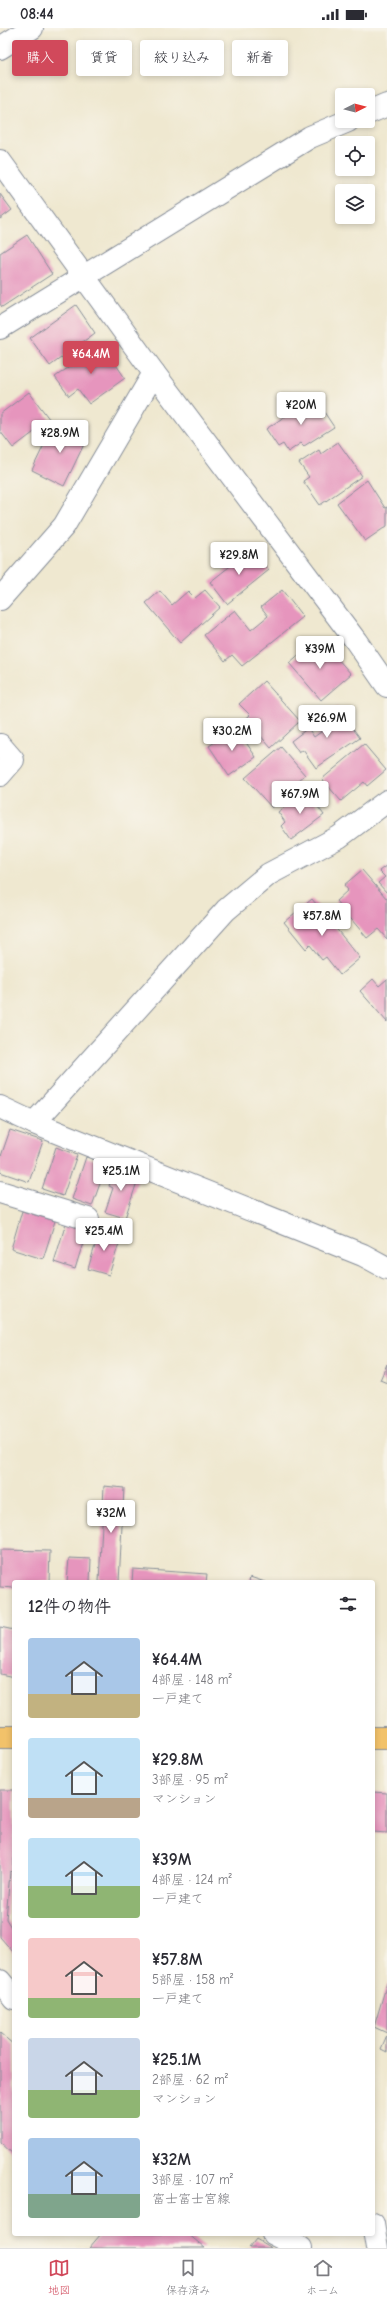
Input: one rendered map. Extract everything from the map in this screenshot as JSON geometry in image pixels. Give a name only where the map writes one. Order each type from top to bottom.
[{"type":"main road","points":[[0,1737],[12,1737]]},
{"type":"main road","points":[[375,1738],[387,1738]]},
{"type":"street","points":[[0,48],[32,28]]},
{"type":"street","points":[[375,110],[387,105]]},
{"type":"street","points":[[0,328],[310,137],[335,126]]},
{"type":"street","points":[[0,161],[154,373],[356,641],[387,686]]},
{"type":"street","points":[[0,598],[64,526],[154,373]]},
{"type":"street","points":[[0,745],[13,760],[0,775]]},
{"type":"street","points":[[34,1123],[226,910],[269,874],[339,837],[387,801]]},
{"type":"street","points":[[0,1107],[34,1123],[363,1255],[387,1268]]},
{"type":"street","points":[[0,1192],[88,1219]]},
{"type":"street","points":[[0,1981],[12,1996]]},
{"type":"street","points":[[277,2236],[301,2248]]},
{"type":"street","points":[[375,2236],[377,2248]]},
{"type":"building","points":[[0,194],[12,210],[0,219]]},
{"type":"building","points":[[27,235],[52,274],[2,307],[0,304],[0,253]]},
{"type":"building","points":[[76,305],[95,333],[50,366],[30,338]]},
{"type":"building","points":[[102,344],[125,378],[89,404],[78,389],[69,396],[55,377]]},
{"type":"building","points":[[29,392],[50,420],[13,448],[0,431],[0,414]]},
{"type":"building","points":[[314,397],[334,427],[304,446],[301,443],[288,452],[283,444],[278,447],[266,429]]},
{"type":"building","points":[[55,422],[87,438],[64,486],[32,470]]},
{"type":"building","points":[[338,442],[362,476],[320,505],[303,481],[309,477],[299,463],[319,450],[321,454]]},
{"type":"building","points":[[367,480],[385,508],[387,507],[387,526],[365,541],[337,503]]},
{"type":"building","points":[[252,549],[269,570],[227,604],[210,582]]},
{"type":"building","points":[[205,590],[220,607],[180,643],[146,603],[160,591],[172,605],[188,591],[195,598]]},
{"type":"building","points":[[282,590],[303,617],[242,666],[232,655],[225,661],[204,635],[235,610],[251,630],[268,616],[261,607]]},
{"type":"building","points":[[322,641],[351,674],[321,700],[289,663],[308,647],[311,651]]},
{"type":"building","points":[[264,681],[300,721],[271,748],[259,734],[254,738],[241,723],[250,715],[239,704]]},
{"type":"building","points":[[337,707],[360,738],[316,768],[303,750],[299,753],[291,741],[308,728],[314,737],[325,729],[319,720]]},
{"type":"building","points":[[236,728],[256,757],[229,776],[209,746]]},
{"type":"building","points":[[364,744],[386,770],[367,786],[364,782],[341,801],[322,779]]},
{"type":"building","points":[[281,747],[305,775],[293,785],[295,788],[272,808],[245,778]]},
{"type":"building","points":[[306,791],[324,815],[291,840],[281,826],[285,822],[278,812]]},
{"type":"building","points":[[387,865],[387,893],[378,883],[385,877],[379,871]]},
{"type":"building","points":[[362,870],[387,899],[387,939],[378,929],[367,938],[336,901],[348,890],[344,885]]},
{"type":"building","points":[[312,899],[360,958],[340,975],[326,957],[322,960],[310,945],[306,949],[284,922]]},
{"type":"building","points":[[373,979],[379,986],[387,979],[387,1022],[360,991]]},
{"type":"building","points":[[10,1130],[43,1141],[29,1182],[0,1172],[0,1159]]},
{"type":"building","points":[[56,1147],[77,1155],[63,1196],[42,1189]]},
{"type":"building","points":[[86,1157],[107,1164],[92,1206],[72,1199]]},
{"type":"building","points":[[115,1168],[139,1176],[125,1218],[105,1212],[113,1188],[109,1186]]},
{"type":"building","points":[[22,1211],[55,1221],[43,1259],[11,1249]]},
{"type":"building","points":[[66,1223],[87,1230],[75,1269],[54,1262]]},
{"type":"building","points":[[100,1229],[121,1237],[109,1275],[88,1269]]},
{"type":"building","points":[[387,1364],[387,1383],[380,1380]]},
{"type":"building","points":[[104,1486],[124,1488],[119,1580],[99,1580]]},
{"type":"building","points":[[0,1550],[50,1551],[49,1580],[12,1580],[12,1588],[0,1587]]},
{"type":"building","points":[[69,1558],[91,1559],[90,1580],[67,1580]]},
{"type":"building","points":[[133,1569],[207,1574],[206,1580],[132,1580]]},
{"type":"building","points":[[250,1577],[259,1580],[249,1580]]},
{"type":"building","points":[[0,1627],[12,1630],[12,1677],[0,1674]]},
{"type":"building","points":[[0,1790],[12,1790],[12,1872],[10,1872],[6,1919],[12,1929],[12,1951],[0,1937]]},
{"type":"building","points":[[375,1792],[387,1793],[387,1833],[375,1832]]},
{"type":"building","points":[[387,1983],[387,2033],[375,2027]]},
{"type":"building","points":[[0,2033],[12,2043],[12,2153],[0,2142]]},
{"type":"building","points":[[387,2035],[387,2052],[381,2049]]},
{"type":"building","points":[[99,2236],[190,2236],[205,2248],[89,2248]]},
{"type":"building","points":[[256,2239],[271,2248],[249,2248]]}]
